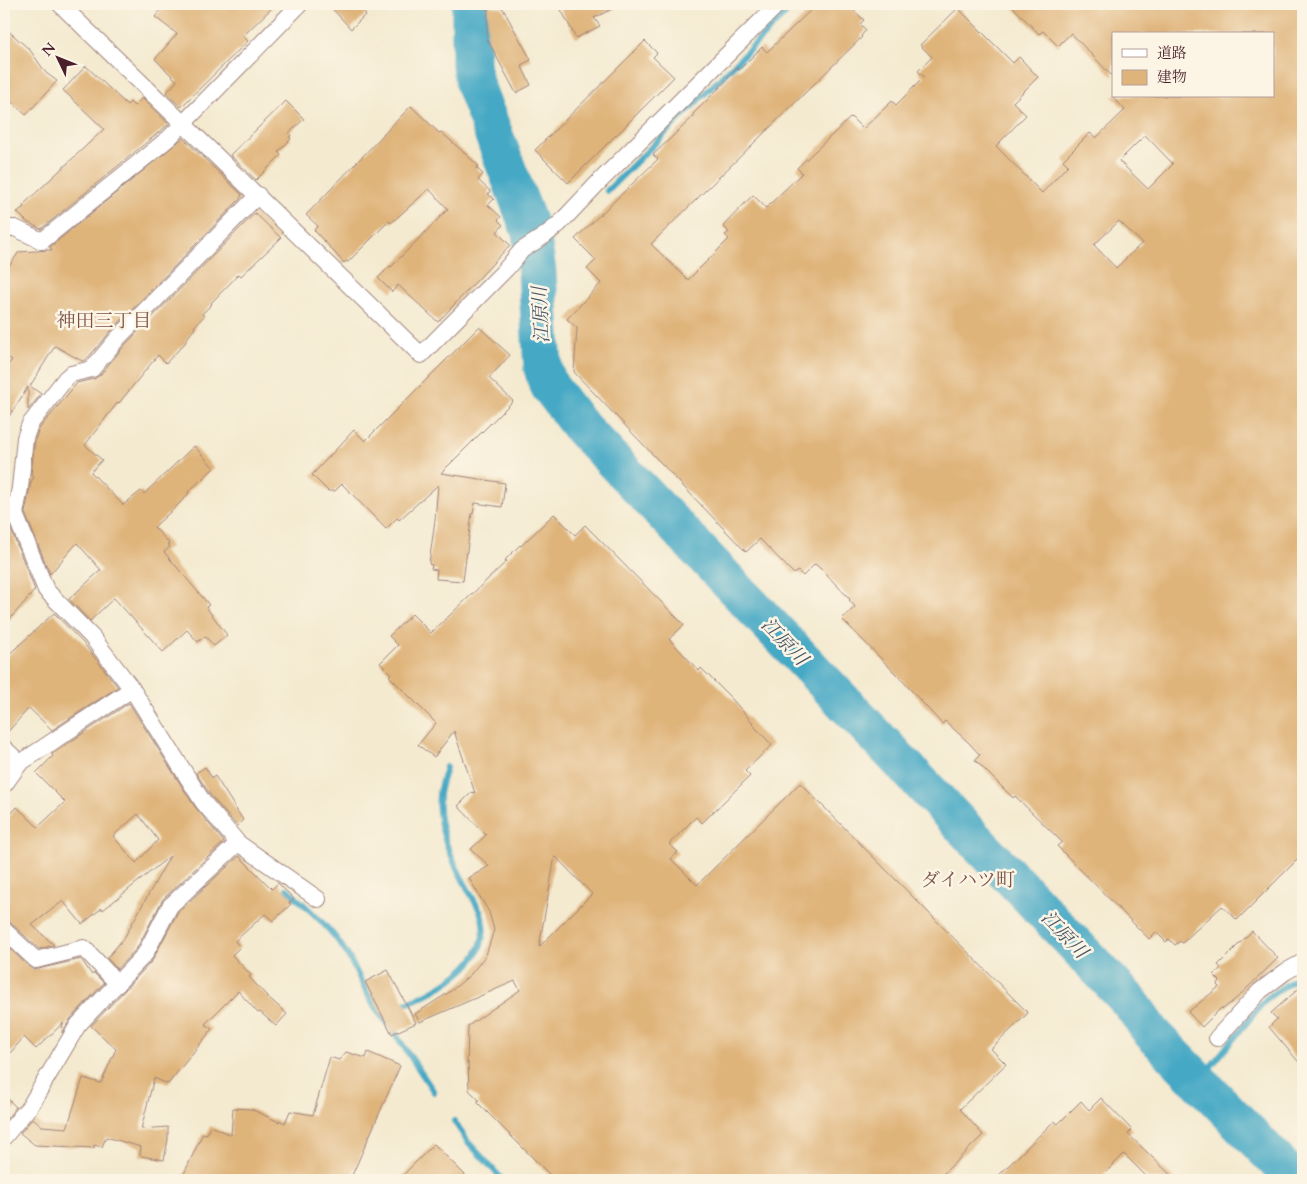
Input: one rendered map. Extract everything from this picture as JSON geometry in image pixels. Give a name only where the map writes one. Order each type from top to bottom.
[{"type":"street","points":[[60,4],[422,355],[506,269],[522,250],[560,224],[598,183],[778,4]]},
{"type":"street","points":[[4,228],[15,228],[42,241],[169,138],[300,4]]},
{"type":"street","points":[[258,195],[118,338],[92,369],[71,374],[66,378],[30,424],[25,438],[20,488],[9,509],[46,590],[92,637],[132,689],[203,802],[238,843],[318,899]]},
{"type":"street","points":[[4,785],[20,763],[132,689]]},
{"type":"street","points":[[4,748],[20,763]]},
{"type":"street","points":[[4,1137],[30,1106],[78,1025],[145,954],[170,906],[238,843]]},
{"type":"street","points":[[4,930],[36,960],[84,948],[118,984]]},
{"type":"street","points":[[1217,1038],[1260,991],[1285,972],[1303,962]]},
{"type":"building","points":[[165,4],[276,4],[243,36],[248,41],[181,107],[166,93],[177,81],[155,59],[177,34],[155,17]]},
{"type":"building","points":[[328,4],[356,4],[366,14],[351,29]]},
{"type":"building","points":[[558,4],[622,4],[594,18],[600,26],[576,38]]},
{"type":"building","points":[[817,4],[847,4],[864,20],[860,24],[866,30],[862,37],[651,244],[688,280],[729,239],[725,235],[729,232],[723,226],[753,195],[766,208],[802,173],[797,168],[851,117],[863,129],[892,101],[896,105],[924,77],[918,71],[932,57],[920,45],[958,8],[1013,63],[1019,57],[1038,77],[1013,102],[1026,115],[996,146],[1042,193],[1068,165],[1063,160],[1090,133],[1096,138],[1125,110],[1114,98],[1274,98],[1274,32],[1112,32],[1112,76],[1071,33],[1058,46],[1043,31],[1039,34],[1010,4],[1303,4],[1303,854],[1237,920],[1222,906],[1182,943],[1180,941],[1175,945],[1169,939],[1166,942],[1156,932],[1149,939],[1057,846],[1062,842],[1015,796],[1013,798],[975,760],[980,755],[968,742],[945,721],[942,724],[842,619],[855,607],[850,599],[822,570],[815,564],[803,576],[798,571],[794,574],[760,539],[746,552],[574,372],[577,328],[567,319],[601,283],[587,269],[596,260],[575,239],[658,159],[653,155],[694,116],[693,114],[737,68],[739,70],[762,47],[767,52]],"holes":[[[1145,135],[1173,164],[1148,189],[1119,161]],[[1119,221],[1142,243],[1116,268],[1094,245]]]},
{"type":"building","points":[[488,6],[502,7],[531,60],[521,65],[531,85],[516,93],[487,39]]},
{"type":"building","points":[[4,27],[30,50],[46,73],[57,81],[26,115],[4,95]]},
{"type":"building","points":[[645,41],[657,53],[653,57],[674,77],[568,183],[535,150]]},
{"type":"building","points":[[86,66],[127,105],[130,102],[134,106],[142,98],[169,124],[41,229],[27,222],[17,212],[104,129],[63,90]]},
{"type":"building","points":[[286,101],[304,119],[289,133],[291,139],[278,152],[281,155],[256,180],[230,155]]},
{"type":"building","points":[[411,106],[439,133],[441,132],[479,166],[476,168],[483,174],[478,180],[490,191],[488,194],[494,199],[488,205],[501,217],[498,220],[503,225],[497,232],[510,245],[438,322],[398,285],[392,292],[378,278],[448,209],[429,189],[391,223],[389,221],[348,262],[344,263],[314,230],[318,226],[306,215]]},
{"type":"building","points":[[183,138],[242,195],[240,199],[111,331],[86,360],[82,361],[55,346],[30,386],[41,394],[28,410],[28,387],[4,424],[4,369],[12,360],[4,355],[4,273],[19,252],[52,250],[50,247]]},
{"type":"building","points":[[255,213],[281,238],[241,276],[239,274],[211,303],[202,314],[204,316],[194,327],[186,342],[166,363],[158,355],[85,445],[102,460],[91,472],[123,505],[141,491],[144,494],[194,446],[214,468],[154,527],[169,543],[170,547],[164,552],[209,605],[206,607],[227,635],[214,646],[205,636],[198,642],[187,630],[163,652],[114,598],[90,621],[69,599],[101,570],[77,543],[50,574],[25,513],[31,482],[34,477],[31,474],[35,440],[39,429],[77,383],[94,379],[100,375],[125,345]]},
{"type":"building","points":[[479,327],[510,355],[489,378],[513,401],[441,473],[505,483],[502,507],[475,503],[463,581],[436,579],[437,570],[431,569],[432,565],[429,564],[438,485],[399,520],[397,518],[386,529],[342,484],[335,491],[328,491],[312,475],[354,430],[365,441]]},
{"type":"building","points":[[554,514],[575,535],[585,525],[684,625],[669,639],[699,671],[701,668],[732,699],[772,745],[745,771],[750,776],[702,823],[696,817],[669,844],[678,852],[671,859],[697,885],[800,783],[1028,1013],[991,1049],[1006,1064],[960,1109],[983,1135],[937,1180],[555,1180],[477,1102],[479,1100],[469,1090],[468,1062],[467,1064],[468,1026],[520,990],[515,981],[420,1022],[415,1014],[451,991],[471,974],[486,955],[494,930],[489,912],[469,878],[489,866],[471,849],[486,835],[458,806],[472,792],[475,793],[454,731],[434,757],[418,745],[436,723],[389,676],[391,674],[380,663],[398,645],[389,636],[412,614],[431,633]],"holes":[[[555,856],[592,894],[539,947]]]},
{"type":"building","points":[[4,517],[7,520],[35,590],[4,626]]},
{"type":"building","points":[[54,613],[84,644],[118,687],[52,730],[29,708],[4,736],[4,659]]},
{"type":"building","points":[[129,703],[195,807],[224,842],[163,899],[137,948],[117,969],[107,958],[124,938],[170,856],[103,910],[102,908],[82,924],[63,901],[32,925],[54,945],[39,949],[11,923],[4,920],[4,822],[17,807],[38,827],[65,802],[36,773],[53,756],[52,754]],"holes":[[[138,814],[158,840],[136,863],[113,836]]]},
{"type":"building","points":[[205,767],[212,778],[215,776],[243,820],[237,826],[211,796],[196,773]]},
{"type":"building","points":[[239,856],[272,889],[278,883],[294,899],[273,921],[265,914],[235,941],[240,947],[232,955],[251,975],[249,977],[287,1014],[276,1026],[260,1012],[258,1013],[238,991],[205,1024],[212,1029],[168,1084],[154,1078],[141,1129],[168,1127],[164,1160],[141,1156],[141,1147],[106,1137],[102,1147],[94,1145],[94,1148],[35,1145],[20,1133],[33,1118],[42,1126],[67,1128],[83,1078],[101,1083],[116,1049],[91,1026],[152,961],[178,912]]},
{"type":"building","points":[[1252,931],[1278,958],[1238,997],[1223,1009],[1221,1008],[1202,1027],[1188,1012],[1219,987],[1217,985],[1220,981],[1214,975],[1221,968],[1218,965]]},
{"type":"building","points":[[4,943],[34,970],[81,959],[92,975],[94,973],[104,983],[71,1018],[62,1033],[63,1023],[36,1049],[24,1037],[4,1060]]},
{"type":"building","points":[[388,970],[416,1023],[392,1034],[365,982]]},
{"type":"building","points":[[1303,985],[1303,1067],[1269,1027],[1277,1019],[1271,1013]]},
{"type":"building","points":[[346,1052],[366,1058],[368,1052],[400,1066],[350,1180],[181,1180],[203,1133],[207,1134],[210,1126],[231,1135],[233,1108],[251,1109],[285,1123],[290,1111],[313,1115],[330,1057],[339,1060]]},
{"type":"building","points":[[4,1095],[16,1107],[5,1121],[4,1120]]},
{"type":"building","points":[[1101,1098],[1132,1130],[1128,1134],[1176,1180],[1149,1179],[1124,1154],[1098,1180],[994,1180],[1054,1121],[1058,1124],[1081,1101],[1089,1110]]},
{"type":"building","points":[[434,1144],[470,1180],[398,1180]]},
{"type":"waterway","name":"江原川","points":[[471,4],[471,65],[474,83],[531,232],[537,272],[543,368],[550,387],[579,425],[1130,1002],[1152,1033],[1295,1180]]},
{"type":"waterway","points":[[607,191],[795,4]]},
{"type":"waterway","points":[[536,262],[545,252]]},
{"type":"waterway","points":[[398,1007],[430,993],[446,983],[472,959],[481,945],[483,929],[480,911],[451,855],[441,825],[439,794],[446,767]]},
{"type":"waterway","points":[[287,889],[331,932],[349,957],[375,1007],[389,1024]]},
{"type":"waterway","points":[[1199,1081],[1266,999],[1303,973]]},
{"type":"waterway","points":[[390,1026],[434,1092]]},
{"type":"waterway","points":[[454,1121],[468,1142],[503,1180]]},
{"type":"district","name":"神田三丁目","points":[[104,320]]},
{"type":"district","name":"ダイハツ町","points":[[968,879]]}]
